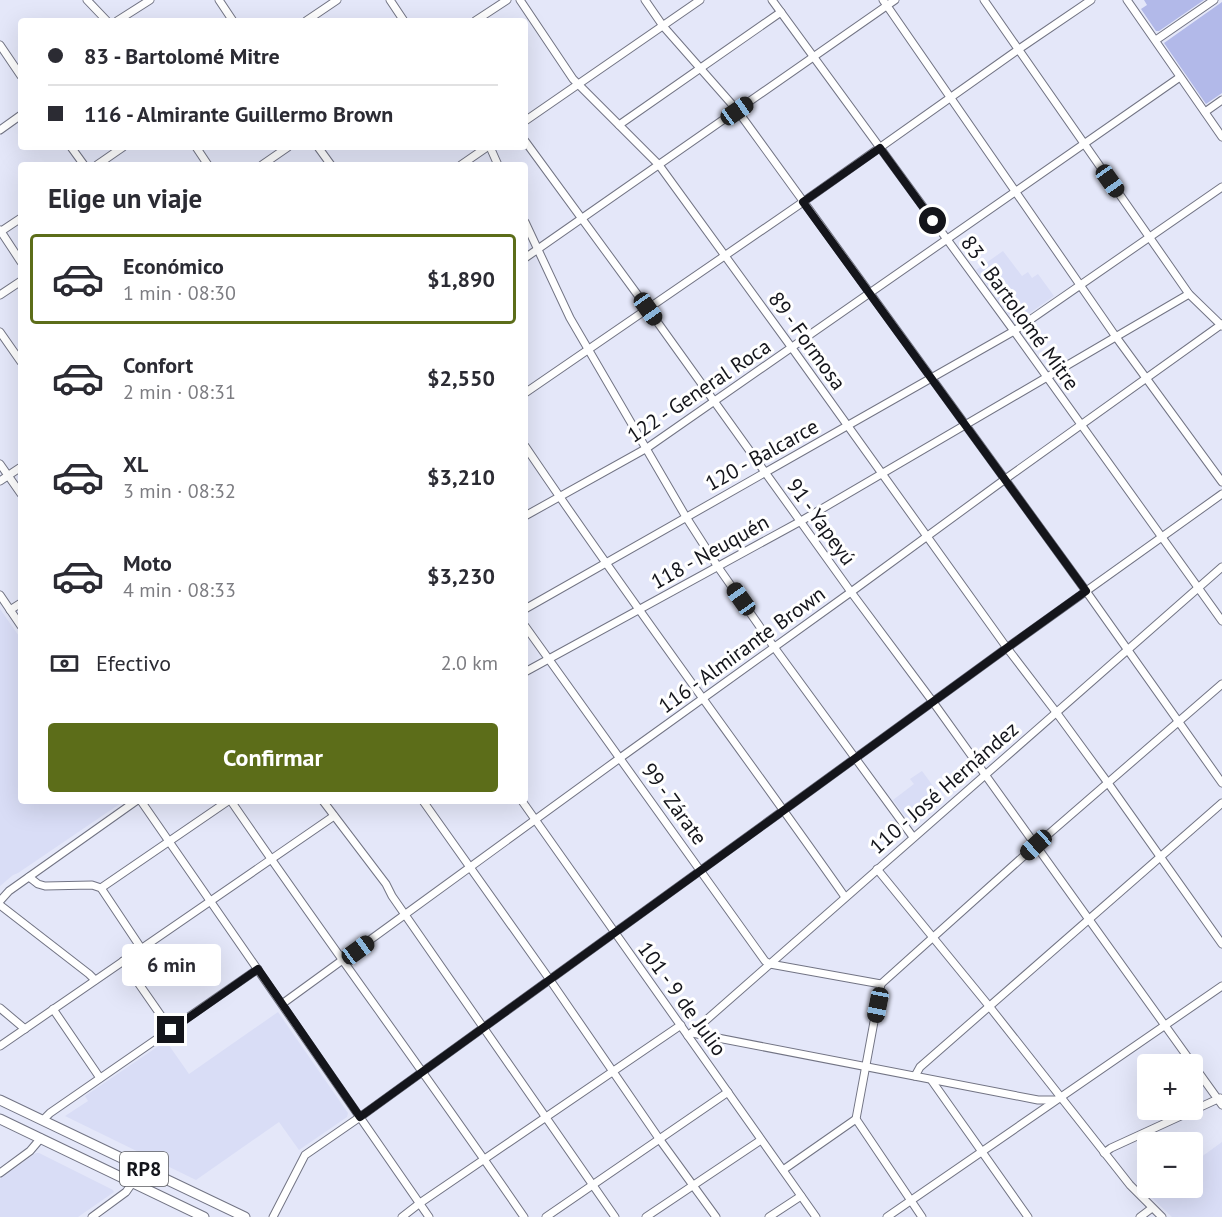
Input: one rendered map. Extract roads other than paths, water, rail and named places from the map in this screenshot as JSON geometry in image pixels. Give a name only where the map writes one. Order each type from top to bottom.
[{"type":"main road","name":"RP8","points":[[0,1100],[245,1217]]},
{"type":"main road","name":"RP8","points":[[0,1119],[204,1217]]},
{"type":"street","points":[[87,0],[104,18]]},
{"type":"street","points":[[122,18],[150,0]]},
{"type":"street","points":[[219,0],[230,18]]},
{"type":"street","points":[[310,18],[337,0]]},
{"type":"street","points":[[390,0],[402,18]]},
{"type":"street","points":[[480,18],[507,0]]},
{"type":"street","name":"89 - Formosa","points":[[520,0],[578,84],[659,165],[1007,648],[1108,783],[1222,944]]},
{"type":"street","points":[[645,0],[663,26],[737,111],[1086,591],[1222,783]]},
{"type":"street","points":[[528,119],[700,0]]},
{"type":"street","name":"83 - Bartolomé Mitre","points":[[772,0],[1222,621]]},
{"type":"street","points":[[528,256],[737,111],[885,3],[895,0]]},
{"type":"street","points":[[984,0],[1189,294],[1222,325]]},
{"type":"street","points":[[528,391],[1091,0]]},
{"type":"street","points":[[1127,0],[1222,137]]},
{"type":"street","points":[[1156,40],[1215,0]]},
{"type":"street","points":[[885,3],[1116,337],[1222,483]]},
{"type":"street","points":[[619,125],[781,12]]},
{"type":"street","points":[[0,45],[18,69]]},
{"type":"street","name":"122 - General Roca","points":[[528,514],[647,448],[1180,78]]},
{"type":"street","points":[[1205,112],[1222,100]]},
{"type":"street","points":[[0,130],[18,117]]},
{"type":"street","name":"91 - Yapeyú","points":[[528,145],[1221,1100]]},
{"type":"street","points":[[101,162],[119,150]]},
{"type":"street","points":[[266,162],[284,150]]},
{"type":"street","points":[[466,162],[484,150]]},
{"type":"street","name":"120 - Balcarce","points":[[528,607],[1014,331],[1222,187]]},
{"type":"street","points":[[18,220],[0,232],[18,258]]},
{"type":"street","points":[[528,228],[565,309],[686,517],[774,646],[913,837]]},
{"type":"street","points":[[0,295],[18,283]]},
{"type":"street","name":"118 - Neuquén","points":[[528,670],[801,521],[1189,294]]},
{"type":"street","name":"116 - Almirante Brown","points":[[282,1004],[1145,378],[1222,325]]},
{"type":"street","points":[[0,332],[3,342],[18,359]]},
{"type":"street","points":[[528,450],[639,611],[845,897]]},
{"type":"street","points":[[0,464],[18,490]]},
{"type":"street","points":[[0,481],[18,469]]},
{"type":"street","points":[[273,1217],[308,1151],[360,1117],[1222,494]]},
{"type":"street","name":"110 - José Hernández","points":[[690,1034],[1222,567]]},
{"type":"street","points":[[0,595],[18,622]]},
{"type":"street","points":[[10,610],[18,605]]},
{"type":"street","name":"99 - Zárate","points":[[528,630],[763,959],[770,964]]},
{"type":"street","points":[[783,1170],[856,1119],[882,984],[1036,845],[1222,684]]},
{"type":"street","points":[[915,1076],[920,1067],[1222,803]]},
{"type":"street","points":[[95,980],[0,903],[9,891],[132,804]]},
{"type":"street","points":[[143,804],[429,1217]]},
{"type":"street","points":[[101,888],[225,804]]},
{"type":"street","points":[[232,804],[524,1217]]},
{"type":"street","points":[[325,804],[386,884],[615,1217]]},
{"type":"street","points":[[425,804],[716,1217]]},
{"type":"street","name":"101 - 9 de Julio","points":[[524,804],[614,933],[690,1034],[816,1217]]},
{"type":"street","points":[[0,1046],[334,816]]},
{"type":"street","points":[[877,869],[989,1006],[1058,1099],[1130,1185],[1162,1217]]},
{"type":"street","points":[[29,877],[45,886],[92,885],[101,888],[141,948]]},
{"type":"street","points":[[123,961],[171,1030]]},
{"type":"street","points":[[770,964],[882,984]]},
{"type":"street","points":[[43,1120],[258,969]]},
{"type":"street","points":[[887,1217],[1222,986]]},
{"type":"street","points":[[0,1008],[25,1029]]},
{"type":"street","points":[[53,1009],[100,1078]]},
{"type":"street","points":[[402,1217],[681,1025]]},
{"type":"street","points":[[690,1034],[1038,1100],[1058,1099]]},
{"type":"street","points":[[932,1080],[1028,1217]]},
{"type":"street","points":[[546,1217],[728,1092]]},
{"type":"street","points":[[1104,1153],[1115,1146],[1221,1100]]},
{"type":"street","points":[[856,1119],[922,1217]]},
{"type":"street","points":[[0,1173],[30,1151],[40,1138]]},
{"type":"street","points":[[646,1217],[761,1140]]},
{"type":"street","points":[[92,1217],[126,1192],[133,1182]]},
{"type":"street","points":[[769,1217],[801,1196]]},
{"type":"street","points":[[1140,1217],[1152,1208]]}]
